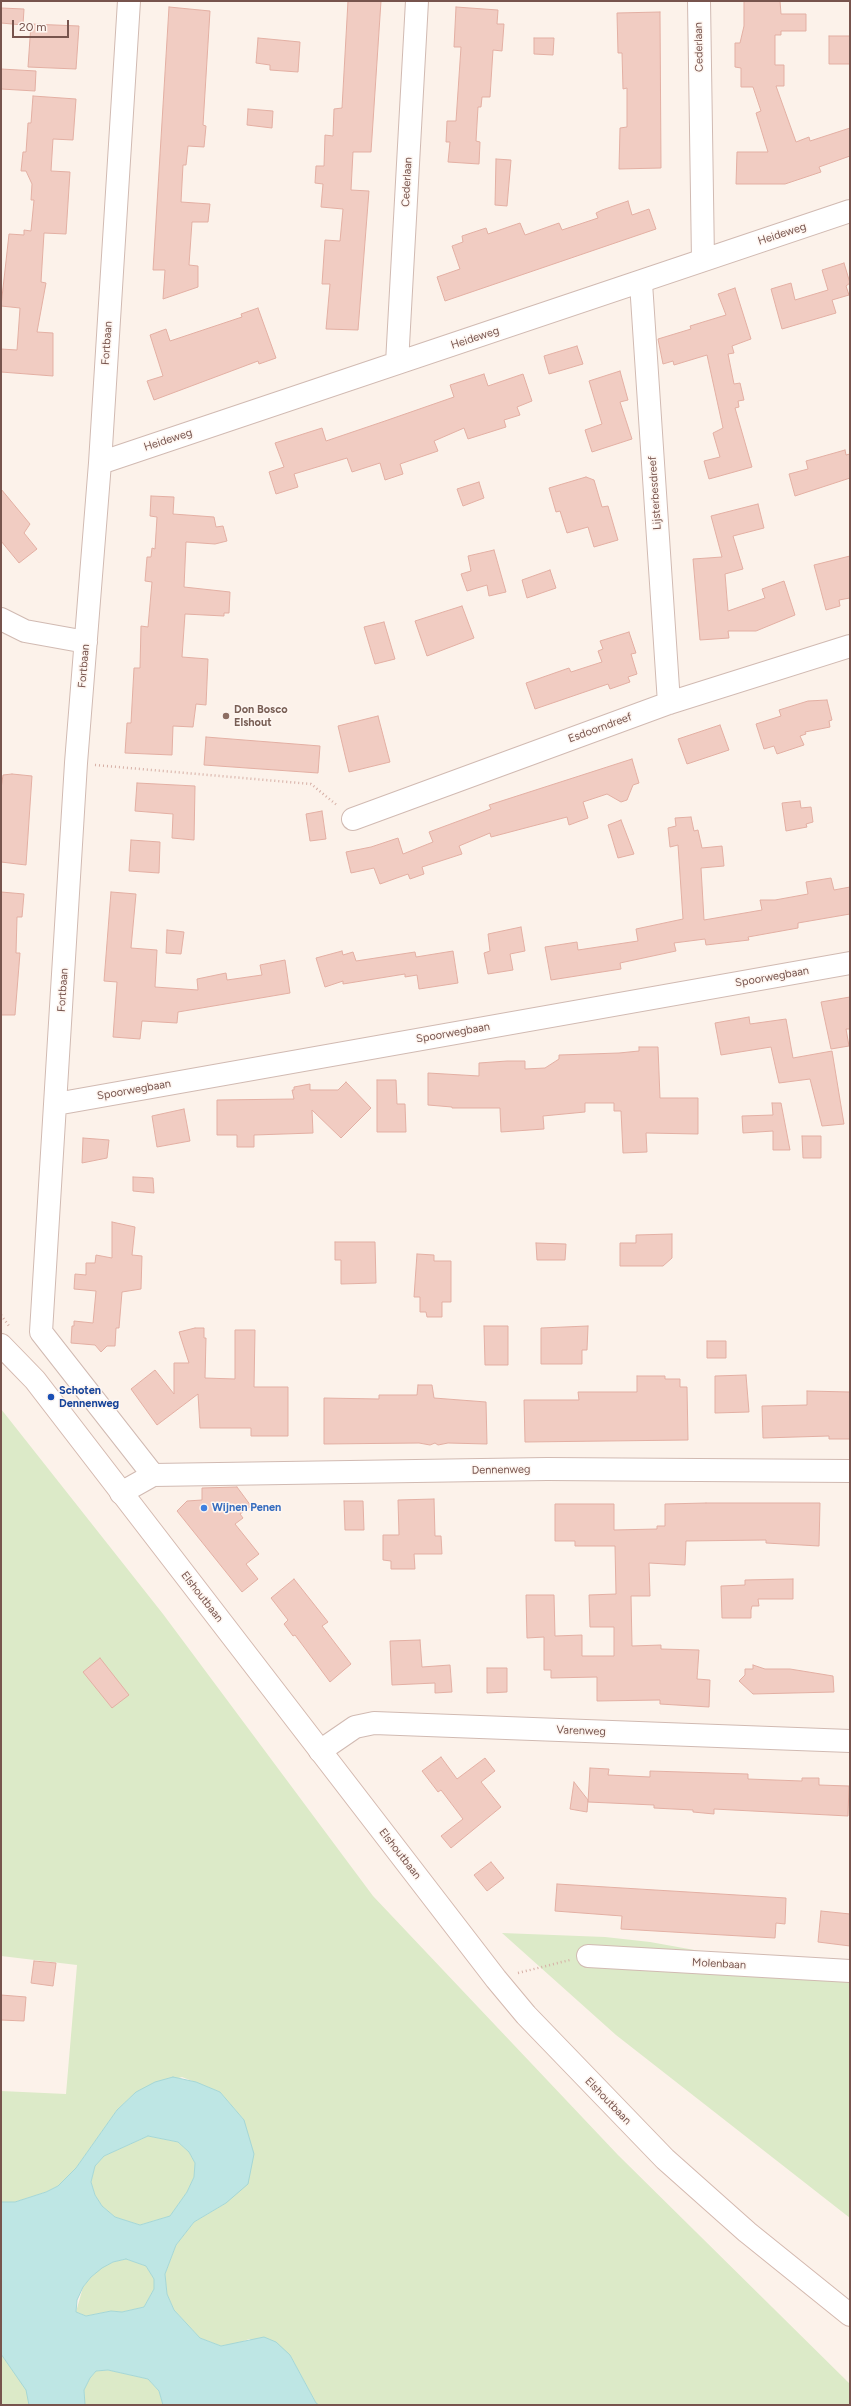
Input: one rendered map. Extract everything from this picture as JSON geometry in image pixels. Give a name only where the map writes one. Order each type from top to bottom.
[{"type":"street","name":"Fortbaan","points":[[129,1],[100,463],[76,763],[41,1332],[152,1475]]},
{"type":"street","name":"Cederlaan","points":[[397,363],[417,1]]},
{"type":"street","name":"Cederlaan","points":[[699,1],[703,260]]},
{"type":"street","name":"Heideweg","points":[[100,463],[641,283],[703,260],[850,211]]},
{"type":"street","name":"Lijsterbesdreef","points":[[641,283],[669,703]]},
{"type":"street","points":[[1,619],[25,631],[86,642]]},
{"type":"street","name":"Esdoorndreef","points":[[354,819],[669,703],[850,646]]},
{"type":"street","name":"Spoorwegbaan","points":[[56,1104],[850,963]]},
{"type":"street","name":"Elshoutbaan","points":[[1,1345],[35,1380],[496,1979],[566,2058],[631,2125],[702,2193],[850,2315]]},
{"type":"street","name":"Dennenweg","points":[[152,1475],[547,1469],[850,1471]]},
{"type":"street","points":[[121,1493],[152,1475]]},
{"type":"street","name":"Varenweg","points":[[320,1751],[355,1727],[374,1723],[850,1741]]},
{"type":"street","name":"Molenbaan","points":[[588,1956],[850,1971]]},
{"type":"path","points":[[76,763],[311,784],[354,819]]},
{"type":"path","points":[[521,1979],[517,1974],[588,1956]]},
{"type":"green space","points":[[1,1409],[163,1614],[373,1896],[618,2155],[850,2384],[850,2405],[319,2405],[316,2403],[290,2355],[249,2339],[236,2344],[221,2346],[200,2338],[174,2310],[167,2294],[165,2274],[176,2245],[194,2222],[226,2203],[244,2120],[220,2092],[182,2077],[136,2092],[117,2110],[76,2168],[58,2186],[46,2192],[15,2202],[1,2202],[1,2091],[66,2094],[77,1965],[1,1956]]},
{"type":"green space","points":[[502,1933],[605,1937],[650,1942],[850,1978],[850,2218],[616,2035]]},
{"type":"green space","points":[[148,2136],[178,2142],[189,2152],[195,2163],[194,2177],[187,2192],[170,2216],[140,2225],[115,2217],[102,2206],[95,2195],[91,2182],[95,2166],[104,2156]]},
{"type":"green space","points":[[126,2259],[146,2266],[154,2279],[154,2289],[144,2307],[122,2312],[111,2311],[86,2316],[76,2312],[83,2287],[91,2277],[101,2268],[113,2262]]},
{"type":"green space","points":[[1,2354],[27,2390],[29,2405],[1,2405]]},
{"type":"green space","points":[[108,2370],[148,2379],[159,2391],[163,2405],[85,2405],[84,2390],[90,2378],[96,2371]]},
{"type":"water","points":[[173,2077],[196,2082],[220,2092],[244,2120],[254,2154],[248,2184],[226,2203],[194,2222],[176,2245],[165,2274],[167,2294],[174,2310],[200,2338],[221,2346],[264,2337],[276,2342],[290,2355],[316,2403],[319,2405],[163,2405],[159,2391],[148,2379],[108,2370],[96,2371],[90,2378],[84,2390],[85,2405],[29,2405],[26,2390],[1,2354],[1,2202],[15,2202],[46,2192],[58,2186],[76,2168],[117,2110],[136,2092],[155,2082]],"holes":[[[148,2136],[178,2142],[189,2152],[195,2163],[194,2177],[187,2192],[170,2216],[140,2225],[115,2217],[102,2206],[95,2195],[91,2182],[95,2166],[104,2156]],[[126,2259],[146,2266],[154,2279],[154,2289],[144,2307],[122,2312],[111,2311],[86,2316],[76,2312],[77,2300],[83,2287],[91,2277],[102,2268],[113,2262]]]},
{"type":"building","points":[[348,1],[381,1],[371,152],[353,152],[351,190],[369,191],[358,330],[326,329],[330,284],[322,284],[325,240],[340,241],[343,209],[321,207],[323,184],[315,183],[316,166],[324,166],[325,135],[333,136],[334,109],[342,108]]},
{"type":"building","points":[[744,1],[780,1],[781,14],[806,14],[806,31],[781,31],[781,35],[775,35],[775,65],[784,65],[784,86],[776,86],[796,142],[809,137],[810,141],[850,128],[850,156],[819,167],[821,172],[785,184],[736,184],[737,152],[768,152],[756,113],[761,111],[753,87],[741,87],[741,68],[735,67],[735,43],[740,43],[744,26]]},
{"type":"building","points":[[169,7],[210,11],[203,125],[206,126],[204,147],[188,146],[186,165],[183,165],[181,202],[210,204],[208,222],[192,222],[189,265],[198,266],[198,287],[163,299],[165,270],[153,270]]},
{"type":"building","points":[[456,7],[498,10],[497,24],[504,24],[502,51],[493,50],[490,97],[482,97],[481,107],[478,107],[476,141],[480,142],[479,164],[448,162],[450,142],[446,142],[447,121],[456,121],[461,47],[454,47]]},
{"type":"building","points":[[1,8],[24,9],[23,25],[1,23]]},
{"type":"building","points":[[660,12],[661,168],[619,169],[620,128],[627,127],[627,88],[623,89],[622,53],[618,53],[617,13]]},
{"type":"building","points":[[31,24],[79,26],[76,69],[28,67]]},
{"type":"building","points":[[829,36],[850,36],[850,64],[829,64]]},
{"type":"building","points":[[258,38],[300,42],[298,72],[270,70],[270,65],[256,63]]},
{"type":"building","points":[[534,38],[554,38],[553,55],[534,54]]},
{"type":"building","points":[[1,69],[36,71],[35,91],[1,89]]},
{"type":"building","points":[[33,96],[76,99],[73,140],[53,139],[51,171],[70,172],[66,234],[44,233],[41,282],[46,283],[37,332],[53,333],[53,376],[1,372],[1,349],[17,350],[20,308],[1,306],[9,234],[24,235],[24,230],[31,231],[34,200],[31,200],[32,184],[26,171],[21,171],[23,152],[26,152],[28,123],[31,123]]},
{"type":"building","points":[[248,109],[273,111],[272,128],[247,125]]},
{"type":"building","points":[[496,159],[511,160],[507,206],[495,205]]},
{"type":"building","points":[[628,201],[632,215],[649,209],[656,229],[445,301],[437,277],[460,269],[452,246],[463,242],[462,236],[486,228],[488,234],[520,223],[525,235],[559,223],[562,230],[598,218],[596,213]]},
{"type":"building","points":[[844,263],[850,283],[846,286],[849,295],[832,300],[836,313],[782,329],[771,289],[791,283],[795,300],[828,290],[822,270]]},
{"type":"building","points":[[735,288],[751,339],[732,346],[734,353],[728,354],[734,384],[740,383],[744,400],[738,401],[739,407],[735,408],[752,467],[709,479],[704,461],[720,457],[713,433],[723,428],[707,355],[674,365],[673,361],[663,364],[658,339],[691,329],[690,326],[726,315],[718,294]]},
{"type":"building","points":[[258,308],[276,358],[259,364],[258,361],[154,400],[147,381],[163,376],[150,335],[166,329],[170,341],[242,317],[241,314]]},
{"type":"building","points":[[577,346],[583,364],[549,374],[544,356]]},
{"type":"building","points":[[620,371],[628,400],[620,402],[632,439],[592,452],[585,430],[602,424],[589,381]]},
{"type":"building","points":[[484,374],[488,386],[523,374],[532,401],[517,407],[520,415],[504,420],[506,427],[468,439],[464,428],[434,441],[438,451],[400,464],[403,474],[385,480],[380,463],[352,472],[347,458],[294,474],[298,487],[276,494],[269,472],[284,467],[275,443],[322,428],[326,441],[454,397],[450,385]]},
{"type":"building","points":[[845,450],[846,455],[850,454],[850,478],[795,496],[789,474],[808,469],[806,461]]},
{"type":"building","points":[[586,477],[594,480],[602,507],[608,506],[618,540],[594,547],[588,527],[567,533],[560,511],[556,512],[549,488]]},
{"type":"building","points":[[479,482],[484,498],[463,506],[457,489]]},
{"type":"building","points":[[1,489],[30,524],[24,533],[37,549],[19,563],[1,541]]},
{"type":"building","points":[[151,496],[174,497],[173,514],[214,517],[216,527],[223,526],[227,541],[215,544],[186,542],[184,587],[230,592],[229,613],[224,613],[224,616],[185,614],[182,657],[208,659],[206,705],[196,704],[193,727],[173,726],[172,755],[125,753],[127,723],[131,723],[134,668],[140,668],[141,626],[148,627],[152,582],[145,581],[147,557],[151,557],[152,548],[155,549],[157,517],[150,516]]},
{"type":"building","points":[[758,504],[764,528],[733,536],[743,569],[725,574],[728,611],[765,598],[762,589],[784,581],[795,615],[756,631],[728,631],[729,638],[700,640],[693,559],[722,557],[711,516]]},
{"type":"building","points":[[494,550],[506,592],[489,596],[487,585],[467,591],[461,574],[471,571],[468,556]]},
{"type":"building","points":[[850,556],[850,598],[839,600],[840,606],[826,610],[814,565]]},
{"type":"building","points":[[550,570],[556,588],[527,598],[522,580]]},
{"type":"building","points":[[462,606],[474,638],[427,656],[415,621]]},
{"type":"building","points":[[384,622],[395,659],[375,664],[364,627]]},
{"type":"building","points":[[629,632],[636,653],[631,654],[637,674],[628,677],[630,682],[610,689],[608,684],[535,709],[526,683],[569,668],[571,672],[602,662],[598,651],[603,649],[600,641]]},
{"type":"building","points":[[827,700],[832,720],[829,721],[830,727],[805,732],[806,734],[800,736],[804,745],[777,754],[774,746],[764,749],[756,724],[781,716],[779,710],[808,701]]},
{"type":"building","points":[[378,716],[390,762],[349,772],[338,726]]},
{"type":"building","points":[[720,725],[729,750],[687,764],[678,739]]},
{"type":"building","points":[[206,737],[320,746],[318,773],[204,765]]},
{"type":"building","points":[[632,759],[639,783],[633,785],[627,800],[621,802],[607,794],[583,802],[588,818],[569,825],[567,817],[491,837],[490,833],[459,846],[462,854],[422,867],[424,874],[410,879],[408,874],[380,884],[374,868],[351,873],[346,852],[371,847],[398,838],[403,854],[433,842],[429,832],[491,809],[489,805]]},
{"type":"building","points":[[12,774],[32,776],[26,865],[1,862],[1,789],[3,775]]},
{"type":"building","points":[[137,783],[195,786],[194,840],[172,838],[173,814],[135,811]]},
{"type":"building","points":[[800,801],[801,808],[811,807],[813,822],[806,824],[807,827],[786,831],[782,803]]},
{"type":"building","points":[[322,811],[326,839],[310,841],[306,814]]},
{"type":"building","points":[[691,817],[694,831],[698,830],[702,848],[722,846],[724,866],[701,868],[704,920],[762,910],[760,900],[775,900],[808,894],[806,882],[831,878],[834,890],[850,887],[850,914],[798,923],[798,928],[748,937],[749,940],[706,945],[705,939],[674,943],[676,951],[620,963],[621,969],[551,980],[545,947],[577,942],[578,950],[638,941],[636,929],[683,919],[678,845],[670,847],[668,828],[676,826],[675,818]]},
{"type":"building","points":[[621,820],[634,854],[618,858],[608,825]]},
{"type":"building","points":[[131,840],[160,842],[159,873],[129,871]]},
{"type":"building","points":[[1,892],[24,894],[22,917],[17,917],[16,953],[20,953],[15,1015],[1,1015]]},
{"type":"building","points":[[111,892],[136,894],[131,948],[157,950],[155,987],[198,990],[197,979],[226,973],[227,980],[262,975],[260,965],[285,960],[290,993],[178,1012],[177,1023],[142,1021],[140,1039],[113,1037],[117,982],[104,981]]},
{"type":"building","points":[[521,927],[525,951],[510,954],[513,970],[488,974],[484,953],[490,951],[488,934]]},
{"type":"building","points":[[167,930],[184,932],[181,954],[166,953]]},
{"type":"building","points":[[342,951],[343,955],[353,952],[356,961],[415,952],[416,957],[453,951],[458,983],[419,989],[417,975],[405,977],[405,974],[343,984],[343,981],[325,987],[316,958]]},
{"type":"building","points":[[850,997],[850,1029],[846,1029],[849,1046],[831,1049],[821,1002]]},
{"type":"building","points":[[749,1017],[750,1024],[786,1019],[793,1058],[832,1051],[844,1124],[822,1126],[810,1079],[779,1083],[771,1047],[721,1055],[715,1023]]},
{"type":"building","points":[[639,1047],[658,1047],[660,1098],[698,1098],[698,1134],[646,1133],[647,1152],[623,1153],[621,1111],[614,1111],[614,1103],[585,1103],[585,1112],[543,1116],[544,1129],[501,1132],[500,1108],[452,1108],[428,1105],[428,1073],[479,1076],[479,1063],[507,1061],[525,1061],[525,1069],[545,1068],[559,1059],[559,1055],[639,1051]]},
{"type":"building","points":[[377,1080],[396,1080],[397,1104],[405,1104],[406,1132],[377,1132]]},
{"type":"building","points":[[346,1082],[371,1108],[341,1138],[312,1110],[313,1133],[254,1135],[254,1147],[237,1147],[237,1135],[217,1135],[217,1100],[294,1099],[292,1090],[294,1090],[294,1087],[310,1084],[310,1090],[338,1090]]},
{"type":"building","points":[[772,1103],[781,1103],[790,1150],[773,1150],[773,1131],[743,1133],[742,1116],[773,1115]]},
{"type":"building","points":[[184,1109],[190,1141],[157,1147],[152,1116]]},
{"type":"building","points":[[802,1136],[821,1136],[821,1158],[803,1158]]},
{"type":"building","points":[[83,1138],[109,1140],[107,1158],[82,1163]]},
{"type":"building","points":[[133,1177],[153,1178],[154,1193],[133,1191]]},
{"type":"building","points":[[112,1222],[135,1227],[132,1255],[142,1256],[141,1289],[122,1292],[119,1328],[116,1328],[115,1346],[107,1346],[101,1352],[95,1345],[71,1343],[72,1326],[74,1326],[74,1321],[93,1323],[96,1291],[74,1289],[75,1274],[86,1275],[86,1263],[95,1263],[96,1255],[112,1258]]},
{"type":"building","points":[[672,1234],[672,1258],[663,1266],[620,1266],[620,1243],[636,1243],[636,1235]]},
{"type":"building","points":[[335,1242],[375,1242],[376,1283],[341,1284],[341,1260],[335,1260]]},
{"type":"building","points":[[536,1243],[566,1244],[565,1260],[537,1260]]},
{"type":"building","points":[[417,1254],[434,1255],[434,1261],[451,1261],[451,1302],[442,1302],[442,1317],[427,1317],[426,1312],[420,1312],[420,1297],[414,1297]]},
{"type":"building","points":[[484,1326],[508,1326],[508,1365],[485,1365]]},
{"type":"building","points":[[588,1326],[587,1350],[582,1350],[582,1364],[541,1364],[541,1328]]},
{"type":"building","points":[[195,1328],[204,1328],[204,1338],[206,1338],[205,1378],[235,1379],[235,1330],[255,1330],[254,1387],[288,1387],[288,1436],[251,1436],[251,1428],[200,1428],[198,1394],[157,1425],[131,1389],[155,1370],[174,1394],[174,1363],[189,1363],[179,1332]]},
{"type":"building","points":[[707,1341],[726,1341],[726,1358],[707,1358]]},
{"type":"building","points":[[746,1375],[749,1412],[715,1413],[715,1376]]},
{"type":"building","points":[[637,1376],[665,1376],[665,1379],[680,1379],[680,1387],[687,1387],[688,1440],[525,1442],[524,1400],[579,1400],[578,1392],[637,1392]]},
{"type":"building","points":[[418,1385],[432,1385],[434,1398],[486,1402],[487,1444],[324,1444],[324,1398],[379,1399],[379,1395],[417,1395]]},
{"type":"building","points":[[807,1391],[850,1392],[850,1439],[829,1439],[829,1436],[763,1438],[762,1406],[807,1405]]},
{"type":"building","points":[[237,1487],[251,1506],[240,1514],[243,1518],[235,1524],[259,1554],[246,1564],[258,1579],[242,1592],[177,1511],[187,1501],[202,1500],[202,1488]]},
{"type":"building","points":[[434,1499],[435,1536],[441,1536],[442,1554],[414,1554],[415,1569],[391,1569],[391,1561],[383,1560],[383,1535],[399,1535],[398,1500]]},
{"type":"building","points":[[344,1501],[363,1501],[364,1530],[345,1530]]},
{"type":"building","points":[[820,1503],[819,1546],[766,1543],[766,1540],[686,1541],[685,1565],[649,1563],[650,1596],[631,1596],[632,1646],[661,1645],[661,1649],[699,1650],[697,1679],[710,1680],[709,1707],[660,1704],[660,1700],[597,1701],[597,1677],[551,1678],[551,1670],[544,1670],[544,1637],[527,1638],[526,1595],[554,1595],[555,1636],[582,1635],[582,1656],[614,1656],[614,1627],[590,1627],[589,1595],[616,1594],[615,1546],[575,1546],[575,1541],[555,1541],[555,1504],[614,1504],[614,1530],[657,1529],[657,1526],[665,1526],[665,1504]]},
{"type":"building","points":[[294,1579],[328,1622],[322,1626],[351,1664],[330,1682],[295,1635],[293,1636],[284,1624],[288,1620],[271,1598]]},
{"type":"building","points":[[793,1579],[793,1599],[758,1599],[759,1606],[752,1606],[751,1618],[722,1618],[721,1586],[745,1585],[745,1580]]},
{"type":"building","points":[[420,1640],[422,1667],[450,1665],[452,1692],[435,1693],[435,1683],[392,1685],[390,1641]]},
{"type":"building","points":[[100,1658],[129,1695],[112,1708],[83,1672]]},
{"type":"building","points":[[753,1665],[765,1669],[790,1669],[833,1676],[834,1692],[753,1694],[739,1681],[745,1675],[745,1669],[753,1669]]},
{"type":"building","points":[[487,1668],[507,1668],[507,1692],[487,1693]]},
{"type":"building","points":[[441,1757],[457,1779],[485,1758],[495,1771],[481,1782],[501,1807],[451,1848],[441,1836],[463,1819],[441,1790],[438,1792],[422,1771]]},
{"type":"building","points":[[590,1768],[609,1769],[608,1775],[650,1777],[650,1771],[748,1774],[748,1779],[802,1781],[802,1778],[819,1778],[819,1785],[849,1786],[848,1816],[714,1809],[714,1814],[693,1812],[693,1810],[654,1808],[654,1805],[588,1802]]},
{"type":"building","points":[[574,1782],[588,1800],[587,1812],[570,1809]]},
{"type":"building","points":[[491,1862],[504,1878],[487,1891],[474,1875]]},
{"type":"building","points":[[557,1884],[786,1898],[785,1924],[776,1923],[775,1938],[621,1929],[622,1916],[555,1911]]},
{"type":"building","points":[[821,1911],[850,1914],[850,1946],[818,1942]]},
{"type":"building","points":[[34,1961],[56,1963],[53,1986],[31,1983]]},
{"type":"building","points":[[1,1995],[26,1997],[24,2021],[1,2020]]},
{"type":"place","name":"Don Bosco Elshout","points":[[226,716]]},
{"type":"place","name":"Schoten Dennenweg","points":[[51,1397]]},
{"type":"place","name":"Wijnen Penen","points":[[204,1508]]}]
